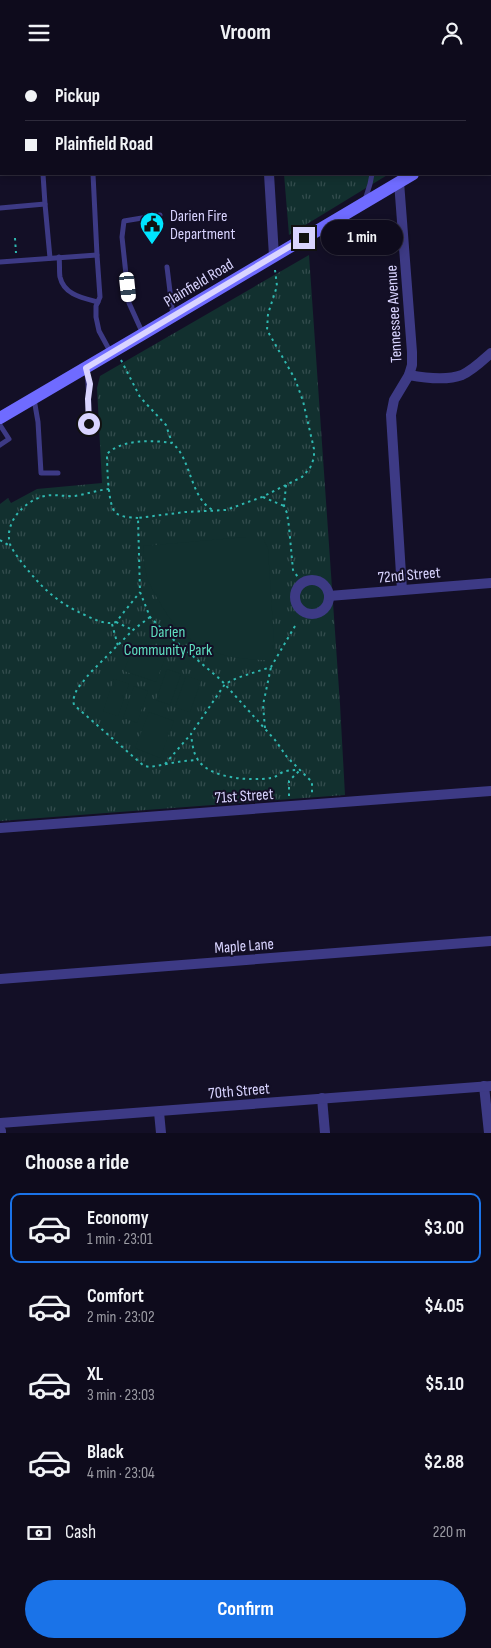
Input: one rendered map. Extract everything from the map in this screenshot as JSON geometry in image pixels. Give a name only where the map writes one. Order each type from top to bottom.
[{"type":"main road","name":"Plainfield Road","points":[[0,418],[86,368],[116,357],[143,334],[410,175]]},
{"type":"street","points":[[269,175],[274,256]]},
{"type":"street","name":"Tennessee Avenue","points":[[399,182],[412,352],[412,365],[409,375],[394,400],[391,415],[402,590]]},
{"type":"street","points":[[409,375],[456,377],[469,371],[491,353]]},
{"type":"street","points":[[308,580],[320,582],[328,590],[328,602],[323,611],[313,615],[302,612],[294,598],[298,587],[302,583],[308,580]]},
{"type":"street","name":"72nd Street","points":[[329,596],[491,583]]},
{"type":"street","name":"71st Street","points":[[0,829],[491,791]]},
{"type":"street","name":"Maple Lane","points":[[0,979],[491,941]]},
{"type":"street","name":"70th Street","points":[[0,1123],[488,1086],[489,1133]]},
{"type":"street","points":[[322,1098],[325,1133]]},
{"type":"street","points":[[159,1112],[161,1133]]},
{"type":"lane","points":[[43,175],[50,258]]},
{"type":"lane","points":[[93,175],[100,297],[96,306],[96,317],[100,331],[116,357]]},
{"type":"lane","points":[[363,203],[372,175]]},
{"type":"lane","points":[[0,208],[45,204]]},
{"type":"lane","points":[[143,334],[129,303],[122,237],[124,221],[160,215]]},
{"type":"lane","points":[[0,262],[97,255]]},
{"type":"lane","points":[[59,257],[60,278],[71,294],[98,302]]},
{"type":"lane","points":[[167,267],[173,317]]},
{"type":"lane","points":[[86,368],[90,384],[88,399],[89,424]]},
{"type":"lane","points":[[34,398],[38,422],[40,473],[58,473]]},
{"type":"lane","points":[[0,425],[9,439],[0,445]]},
{"type":"path","points":[[15,238],[16,255]]},
{"type":"path","points":[[172,443],[161,441],[124,444],[112,448],[107,454],[111,505],[115,512],[125,517],[138,517],[226,510],[262,497],[302,477],[310,468],[314,459],[314,449],[303,401],[294,379],[267,330],[268,314],[277,286],[276,270]]},
{"type":"path","points":[[116,357],[140,397],[166,425],[172,443],[180,451],[200,499],[214,511]]},
{"type":"path","points":[[286,485],[284,506],[288,520],[293,570],[302,583]]},
{"type":"path","points":[[10,546],[9,532],[12,522],[24,507],[34,500],[43,496],[75,496],[109,489]]},
{"type":"path","points":[[262,497],[284,506]]},
{"type":"path","points":[[138,517],[140,592],[150,617],[225,685],[265,728],[287,757],[312,782],[313,797]]},
{"type":"path","points":[[0,540],[10,546],[46,590],[71,609],[98,621],[116,622],[140,592]]},
{"type":"path","points":[[150,617],[133,631],[77,689],[74,705],[144,766],[150,767],[198,760]]},
{"type":"path","points":[[116,622],[133,631]]},
{"type":"path","points":[[112,623],[118,646]]},
{"type":"path","points":[[265,728],[263,705],[271,667],[295,626]]},
{"type":"path","points":[[165,764],[192,734],[225,685],[237,678],[271,667]]},
{"type":"path","points":[[192,734],[194,751],[198,760],[204,766],[222,775],[241,780],[273,778],[287,771],[300,770]]},
{"type":"path","points":[[289,799],[289,781],[300,770]]},
{"type":"green space","points":[[284,175],[387,175],[289,235]]},
{"type":"green space","name":"Darien Community Park","points":[[309,255],[345,795],[0,821],[0,504],[8,498],[11,503],[37,489],[102,483],[97,388],[100,376]]},
{"type":"green space","points":[[261,537],[268,549],[275,658],[271,660],[220,654],[192,640],[169,617],[152,589],[146,573],[143,546]]},
{"type":"green space","points":[[133,647],[165,658],[156,682],[124,671]]},
{"type":"green space","points":[[167,669],[181,674],[170,705],[156,700]]},
{"type":"green space","points":[[186,676],[201,681],[190,712],[175,707]]},
{"type":"green space","points":[[114,679],[129,684],[118,716],[103,711]]},
{"type":"green space","points":[[134,686],[148,691],[137,723],[123,718]]},
{"type":"green space","points":[[149,712],[174,721],[160,758],[135,748]]},
{"type":"place","name":"Darien Fire Department","points":[[152,245]]},
{"type":"route","points":[[89,424],[88,399],[90,384],[86,368],[304,238]]}]
